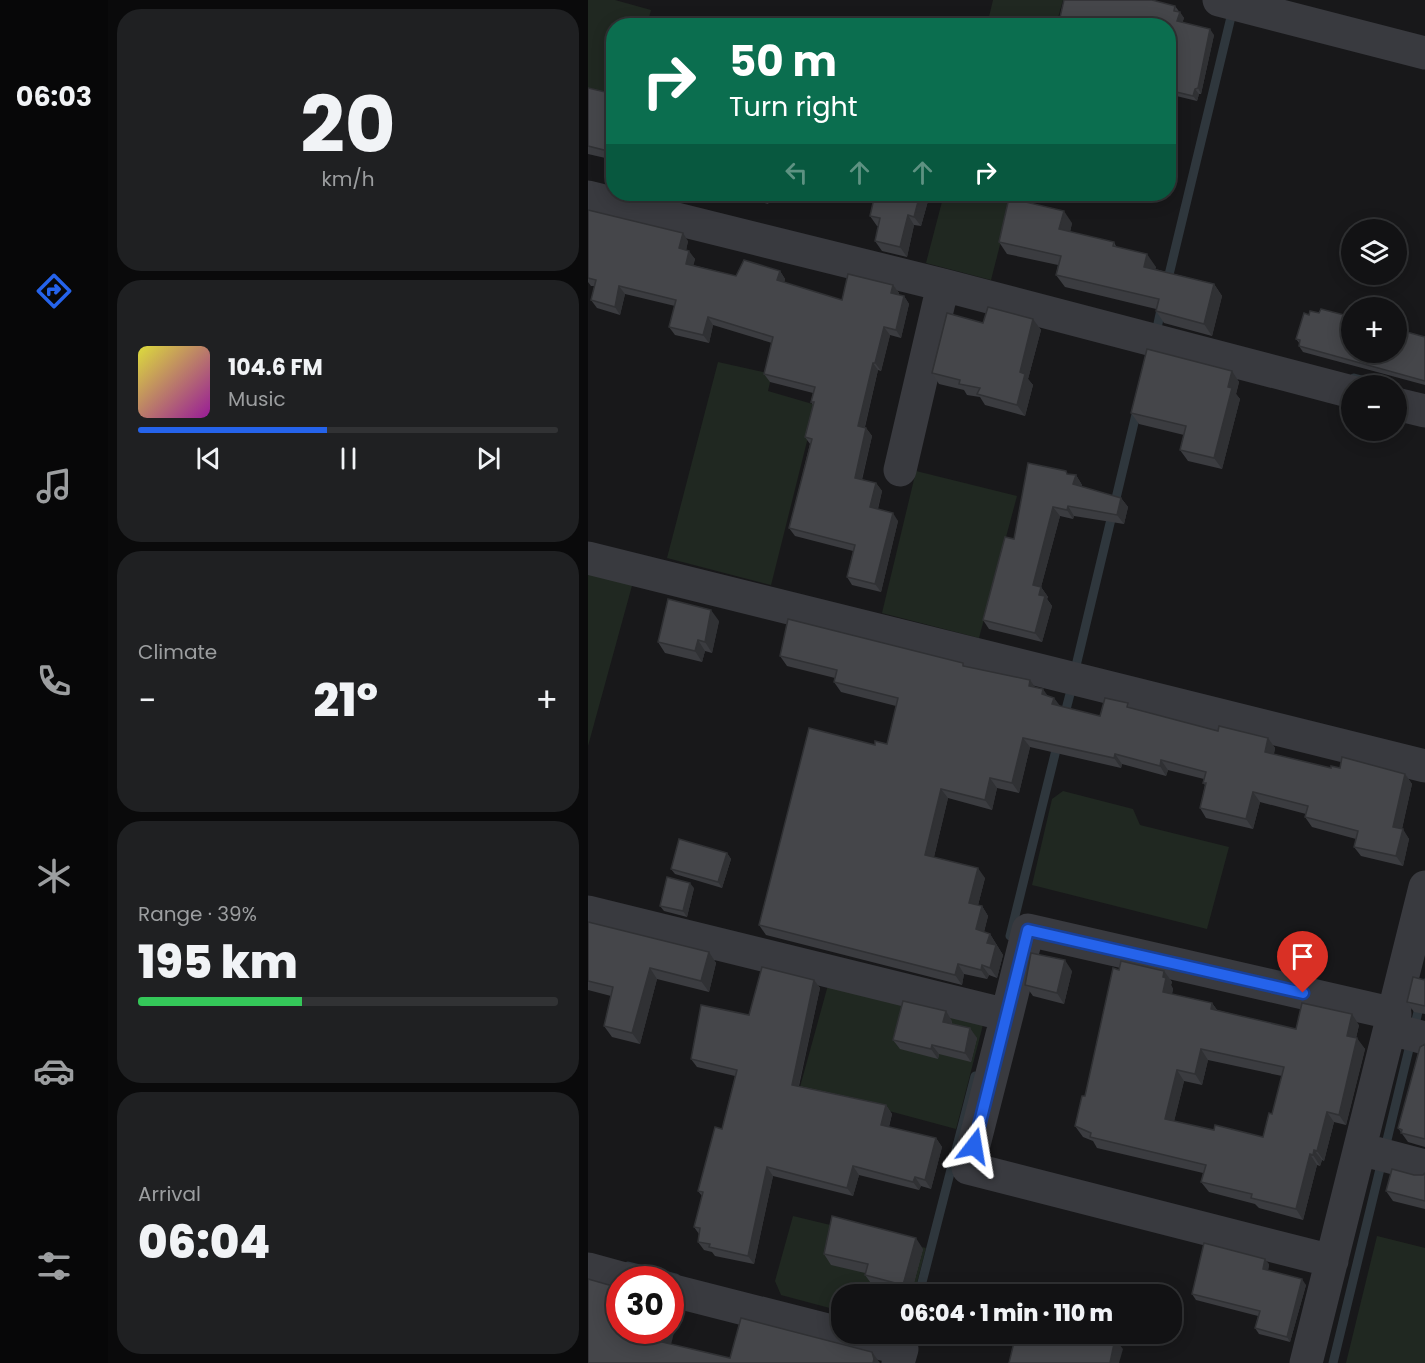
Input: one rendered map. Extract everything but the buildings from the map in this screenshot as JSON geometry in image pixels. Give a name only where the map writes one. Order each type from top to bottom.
[{"type":"street","points":[[1219,0],[1425,53]]},
{"type":"street","points":[[588,197],[943,285],[1341,389]]},
{"type":"street","points":[[900,470],[943,285]]},
{"type":"street","points":[[1407,407],[1425,411]]},
{"type":"street","points":[[588,558],[1425,766]]},
{"type":"street","points":[[1306,1363],[1332,1261],[1377,1154],[1408,1030],[1425,887]]},
{"type":"street","points":[[588,912],[1007,1015]]},
{"type":"street","points":[[1332,1261],[968,1168],[1028,930],[1408,1030]]},
{"type":"street","points":[[1377,1154],[1425,1166]]},
{"type":"street","points":[[588,1269],[606,1274]]},
{"type":"street","points":[[684,1294],[902,1349],[898,1363]]},
{"type":"shaded area","points":[[588,0],[615,0],[651,10],[649,18],[606,18],[606,94],[588,89]]},
{"type":"shaded area","points":[[993,0],[1063,0],[1058,18],[989,18]]},
{"type":"shaded area","points":[[942,201],[1011,201],[991,280],[926,263]]},
{"type":"shaded area","points":[[718,362],[772,374],[768,391],[816,405],[771,585],[667,558]]},
{"type":"shaded area","points":[[916,471],[1017,496],[979,638],[882,613]]},
{"type":"shaded area","points":[[588,571],[633,582],[588,746]]},
{"type":"shaded area","points":[[1063,791],[1133,809],[1140,825],[1229,847],[1207,929],[1032,885],[1052,799]]},
{"type":"shaded area","points":[[828,985],[984,1021],[956,1129],[800,1087]]},
{"type":"shaded area","points":[[793,1216],[926,1248],[917,1284],[831,1284],[831,1308],[781,1295],[775,1281]]},
{"type":"shaded area","points":[[1377,1236],[1425,1248],[1425,1363],[1346,1363]]},
{"type":"waterway","points":[[1167,283],[1231,17]]},
{"type":"waterway","points":[[1157,328],[1162,305]]},
{"type":"waterway","points":[[1075,670],[1138,406]]},
{"type":"waterway","points":[[1064,717],[1070,694]]},
{"type":"waterway","points":[[1010,936],[1058,742]]},
{"type":"waterway","points":[[1333,1363],[1425,983]]},
{"type":"waterway","points":[[922,1284],[975,1076]]},
{"type":"route","points":[[974,1146],[1028,930],[1303,993]]}]
